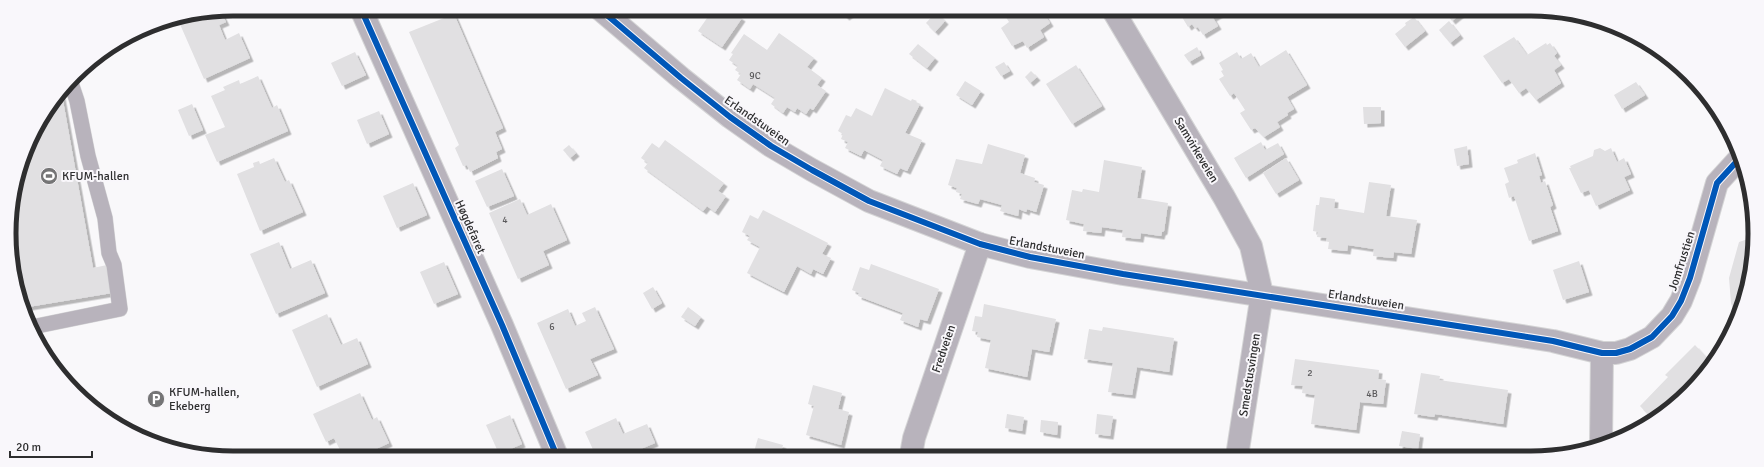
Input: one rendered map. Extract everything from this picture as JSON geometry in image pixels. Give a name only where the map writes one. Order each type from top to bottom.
[{"type":"street","name":"Høgdefaret","points":[[364,16],[489,297],[555,451]]},
{"type":"street","name":"Erlandstuveien","points":[[608,16],[681,78],[730,117],[771,146],[869,201],[980,244],[1038,259],[1553,342]]},
{"type":"street","name":"Samvirkeveien","points":[[1116,16],[1251,246],[1262,294]]},
{"type":"street","name":"Jomfrustien","points":[[1553,342],[1602,353],[1616,353],[1630,349],[1652,337],[1672,316],[1690,278],[1717,183],[1736,163]]},
{"type":"street","name":"Fredveien","points":[[912,451],[914,438],[980,244]]},
{"type":"street","name":"Smedstusvingen","points":[[1238,451],[1262,294]]},
{"type":"street","points":[[1601,439],[1602,353]]},
{"type":"lane","points":[[36,326],[120,309],[114,265],[109,253],[105,218],[88,156],[77,101],[72,88]]},
{"type":"building","points":[[223,16],[226,22],[219,25],[225,40],[239,33],[250,58],[204,79],[179,23]]},
{"type":"building","points":[[449,16],[455,16],[503,128],[495,132],[502,149],[496,152],[498,158],[470,172],[467,165],[463,166],[455,148],[459,145],[409,32]]},
{"type":"building","points":[[708,16],[739,16],[742,18],[722,47],[698,31]]},
{"type":"building","points":[[932,16],[940,16],[945,21],[935,32],[926,23]]},
{"type":"building","points":[[1005,16],[1046,16],[1050,23],[1040,30],[1044,37],[1027,48],[1023,41],[1012,46],[1001,28],[1009,22]]},
{"type":"building","points":[[1181,16],[1216,16],[1213,18],[1218,26],[1203,35],[1198,27],[1195,28],[1192,24],[1188,27]]},
{"type":"building","points":[[1448,16],[1458,16],[1452,21]]},
{"type":"building","points":[[1414,17],[1425,31],[1405,47],[1395,34],[1406,25],[1405,23]]},
{"type":"building","points":[[1449,21],[1460,35],[1450,43],[1439,30]]},
{"type":"building","points":[[779,33],[814,58],[807,67],[822,78],[817,85],[826,91],[813,110],[810,108],[806,114],[797,108],[795,112],[787,107],[783,113],[771,104],[775,98],[753,84],[750,89],[737,80],[741,74],[735,70],[738,66],[729,60],[733,54],[731,53],[744,34],[767,50]]},
{"type":"building","points":[[1514,37],[1527,55],[1546,43],[1547,45],[1550,43],[1557,53],[1554,56],[1561,65],[1554,70],[1561,83],[1536,100],[1526,88],[1519,93],[1509,79],[1502,83],[1483,56]]},
{"type":"building","points":[[918,44],[935,58],[927,68],[909,54]]},
{"type":"building","points":[[1197,47],[1201,55],[1189,62],[1184,55]]},
{"type":"building","points":[[1286,50],[1307,85],[1287,97],[1294,109],[1277,122],[1280,127],[1264,137],[1255,128],[1251,130],[1240,113],[1245,110],[1234,93],[1230,96],[1219,79],[1224,76],[1221,71],[1223,70],[1219,63],[1237,52],[1241,59],[1251,53],[1259,67]]},
{"type":"building","points":[[355,52],[366,75],[342,86],[331,63]]},
{"type":"building","points":[[1004,62],[1010,71],[1001,76],[995,67]]},
{"type":"building","points":[[1076,65],[1102,106],[1072,124],[1046,84]]},
{"type":"building","points":[[1031,71],[1037,77],[1030,83],[1025,77]]},
{"type":"building","points":[[258,76],[272,108],[277,105],[288,131],[217,162],[205,135],[225,127],[211,96],[225,90],[223,87],[239,80],[240,84]]},
{"type":"building","points":[[965,81],[981,91],[972,105],[956,95]]},
{"type":"building","points":[[1636,82],[1645,95],[1622,109],[1614,95]]},
{"type":"building","points":[[885,88],[911,101],[912,99],[917,101],[916,102],[920,104],[905,133],[922,140],[907,171],[900,168],[897,174],[880,166],[883,160],[864,150],[861,156],[845,148],[848,142],[841,139],[843,134],[838,131],[846,115],[851,117],[856,108],[872,116]]},
{"type":"building","name":"KFUM-hallen","points":[[63,99],[93,268],[107,265],[112,293],[29,307],[23,290],[16,248],[16,219],[20,191],[23,177],[38,137]]},
{"type":"building","points":[[192,104],[203,130],[189,136],[178,110]]},
{"type":"building","points":[[1363,107],[1381,107],[1381,123],[1364,124]]},
{"type":"building","points":[[379,111],[389,134],[367,144],[357,120]]},
{"type":"building","points":[[665,140],[724,183],[718,191],[726,196],[715,212],[707,206],[703,211],[644,168],[648,163],[641,158],[652,143],[659,148]]},
{"type":"building","points":[[1261,142],[1265,150],[1278,143],[1284,154],[1246,178],[1234,158]]},
{"type":"building","points":[[988,144],[1025,155],[1020,173],[1035,178],[1034,182],[1044,185],[1036,212],[1027,209],[1026,212],[1019,209],[1018,216],[1000,211],[1002,205],[980,199],[978,204],[960,199],[962,194],[956,192],[957,188],[948,185],[956,159],[982,164]]},
{"type":"building","points":[[569,145],[576,153],[570,158],[563,150]]},
{"type":"building","points":[[1467,146],[1469,164],[1457,166],[1454,149]]},
{"type":"building","points":[[1600,148],[1605,151],[1611,148],[1617,162],[1624,158],[1631,174],[1624,177],[1630,190],[1596,206],[1589,190],[1581,193],[1569,168],[1571,168],[1570,166],[1593,156],[1594,150]]},
{"type":"building","points":[[1535,153],[1542,175],[1539,176],[1541,183],[1545,181],[1553,205],[1550,207],[1558,231],[1529,241],[1514,196],[1509,198],[1505,184],[1509,182],[1504,168],[1518,163],[1517,160]]},
{"type":"building","points":[[274,158],[285,182],[289,180],[303,212],[260,231],[237,174],[254,167],[253,163],[259,161],[260,164]]},
{"type":"building","points":[[1286,158],[1299,180],[1276,194],[1263,173]]},
{"type":"building","points":[[1104,160],[1142,167],[1137,198],[1168,203],[1164,231],[1162,232],[1161,236],[1141,233],[1140,239],[1122,237],[1123,230],[1102,227],[1101,233],[1083,231],[1084,224],[1066,220],[1072,190],[1082,192],[1083,189],[1099,192]]},
{"type":"building","points":[[502,169],[514,196],[487,207],[475,181]]},
{"type":"building","points":[[1369,182],[1391,185],[1386,216],[1417,220],[1411,254],[1394,252],[1393,258],[1373,256],[1374,249],[1348,245],[1347,251],[1328,249],[1329,242],[1326,241],[1327,238],[1317,237],[1318,232],[1313,231],[1316,205],[1319,205],[1320,197],[1335,199],[1334,208],[1364,213]]},
{"type":"building","points":[[413,183],[427,215],[397,228],[383,196]]},
{"type":"building","points":[[520,199],[527,215],[551,204],[567,240],[543,251],[549,265],[518,279],[489,213]]},
{"type":"building","points":[[763,210],[828,243],[822,254],[831,258],[823,274],[813,269],[811,274],[797,266],[784,292],[747,273],[760,247],[747,240],[750,236],[742,232],[750,215],[758,219]]},
{"type":"building","points":[[1748,239],[1744,276],[1741,290],[1733,311],[1729,278],[1739,242]]},
{"type":"building","points":[[279,242],[290,269],[311,260],[325,293],[276,314],[250,254]]},
{"type":"building","points":[[1579,261],[1589,292],[1563,300],[1553,270]]},
{"type":"building","points":[[444,262],[458,294],[434,304],[420,272]]},
{"type":"building","points":[[871,264],[939,289],[927,321],[920,319],[918,327],[900,320],[903,313],[858,296],[859,293],[852,290],[860,267],[869,270]]},
{"type":"building","points":[[653,287],[662,303],[652,309],[643,293]]},
{"type":"building","points":[[984,304],[1056,319],[1049,352],[1032,349],[1027,377],[985,368],[991,340],[977,337],[978,332],[972,331],[975,316],[982,317]]},
{"type":"building","points":[[595,307],[614,349],[590,359],[598,375],[566,389],[537,323],[568,309],[575,326],[586,321],[582,313]]},
{"type":"building","points":[[688,307],[701,317],[695,326],[681,317]]},
{"type":"building","points":[[327,314],[341,345],[357,338],[368,364],[317,387],[292,330]]},
{"type":"building","points":[[1103,327],[1174,338],[1169,372],[1137,367],[1132,395],[1108,392],[1113,363],[1084,359],[1089,329],[1102,331]]},
{"type":"building","points":[[1695,345],[1708,359],[1694,377],[1674,397],[1649,415],[1640,406],[1668,377],[1665,375]]},
{"type":"building","points":[[1295,359],[1379,370],[1378,379],[1386,380],[1383,404],[1360,402],[1356,430],[1311,424],[1315,395],[1302,393],[1303,386],[1291,385]]},
{"type":"building","points":[[1421,373],[1440,376],[1439,380],[1508,390],[1503,424],[1435,414],[1434,417],[1414,414]]},
{"type":"building","points":[[813,385],[842,393],[838,409],[849,412],[841,445],[806,435],[814,406],[808,404]]},
{"type":"building","points":[[360,393],[372,420],[377,417],[389,443],[372,451],[340,451],[334,438],[326,442],[313,414]]},
{"type":"building","points":[[1007,414],[1024,417],[1022,431],[1005,428]]},
{"type":"building","points":[[1097,414],[1113,416],[1110,436],[1095,434]]},
{"type":"building","points":[[510,415],[522,444],[506,451],[498,451],[486,425]]},
{"type":"building","points":[[616,418],[623,434],[647,424],[655,443],[636,451],[594,451],[585,432]]},
{"type":"building","points":[[1041,420],[1058,422],[1057,435],[1040,432]]},
{"type":"building","points":[[1402,431],[1420,434],[1418,449],[1399,446]]},
{"type":"building","points":[[758,438],[783,445],[781,451],[754,451]]},
{"type":"cycle path","points":[[364,16],[502,325],[555,451]]},
{"type":"cycle path","points":[[608,16],[681,78],[730,117],[771,146],[869,201],[980,244],[1030,257],[1123,274],[1553,341],[1602,353],[1616,353],[1630,349],[1652,337],[1672,316],[1681,301],[1690,278],[1717,183],[1736,163]]},
{"type":"place","name":"KFUM-hallen","points":[[49,176]]},
{"type":"place","name":"KFUM-hallen, Ekeberg","points":[[156,399]]}]
